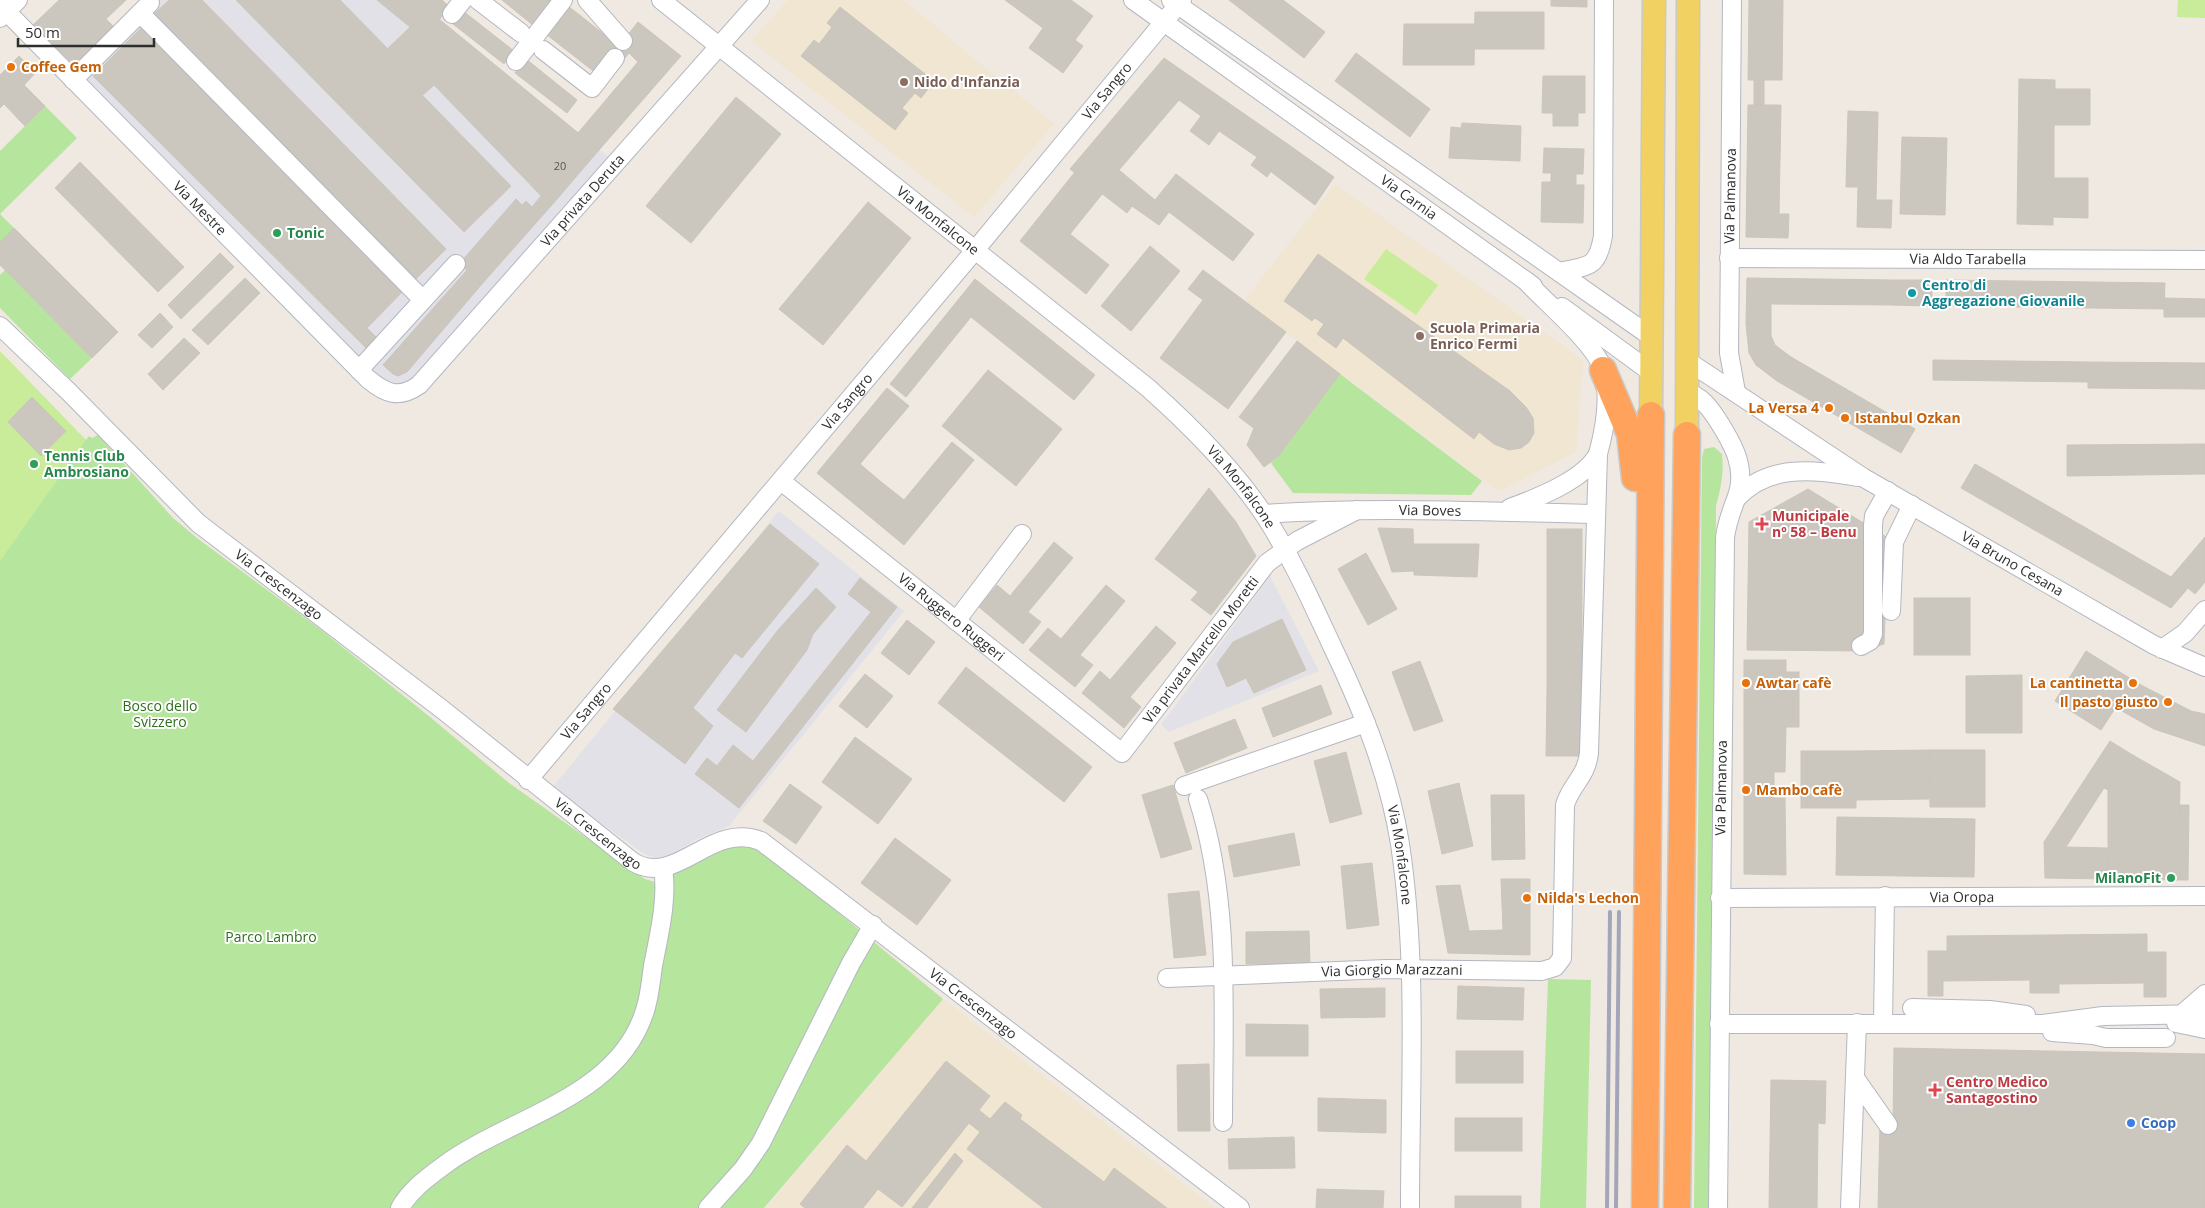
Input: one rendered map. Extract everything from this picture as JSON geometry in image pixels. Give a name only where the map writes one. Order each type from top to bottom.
[{"type":"highway","points":[[1603,370],[1626,420],[1633,448],[1639,606],[1648,632]]},
{"type":"highway","points":[[1645,1208],[1651,415]]},
{"type":"highway","points":[[1677,1208],[1687,435]]},
{"type":"main road","points":[[1651,415],[1654,0]]},
{"type":"main road","points":[[1687,435],[1688,0]]},
{"type":"main road","points":[[1653,338],[1686,360]]},
{"type":"main road","name":"Via Palmanova","points":[[1652,373],[1670,388],[1686,392]]},
{"type":"street","points":[[452,14],[463,0]]},
{"type":"street","points":[[478,0],[521,33]]},
{"type":"street","points":[[516,61],[563,0]]},
{"type":"street","points":[[587,0],[623,41]]},
{"type":"street","name":"Via Monfalcone","points":[[661,0],[1130,372],[1173,410],[1227,467],[1264,514],[1285,548],[1344,671],[1366,723],[1387,783],[1398,833],[1410,970],[1410,1208]]},
{"type":"street","name":"Via privata Deruta","points":[[399,395],[419,385],[760,0]]},
{"type":"street","name":"Via Carnia","points":[[1133,0],[1652,373]]},
{"type":"street","points":[[1559,272],[1576,270],[1591,264],[1600,251],[1603,236],[1604,0]]},
{"type":"street","name":"Via Palmanova","points":[[1732,0],[1729,258],[1730,362],[1736,392]]},
{"type":"street","name":"Via Carnia","points":[[1164,22],[1177,2],[1653,338]]},
{"type":"street","points":[[73,80],[145,8],[423,300]]},
{"type":"street","name":"Via Mestre","points":[[6,9],[73,80],[359,370],[388,394],[399,395]]},
{"type":"street","name":"Via Sangro","points":[[528,780],[976,249],[1164,22]]},
{"type":"street","points":[[543,50],[592,88],[615,58]]},
{"type":"street","name":"Via Aldo Tarabella","points":[[1729,258],[2205,260]]},
{"type":"street","points":[[359,370],[456,264]]},
{"type":"street","points":[[1525,280],[1582,338],[1603,370],[1606,406],[1598,454],[1596,514]]},
{"type":"street","name":"Via Crescenzago","points":[[0,326],[69,392],[198,523],[443,710],[528,780],[633,862],[648,869],[663,868],[723,840],[740,836],[755,838],[772,848],[873,925],[1240,1208]]},
{"type":"street","name":"Via Bruno Cesana","points":[[1686,360],[1864,478],[2162,649],[2205,667]]},
{"type":"street","name":"Via Palmanova","points":[[1686,392],[1698,396],[1711,410],[1733,444],[1740,468],[1737,498],[1729,515],[1725,537],[1718,1208]]},
{"type":"street","name":"Via Boves","points":[[1502,510],[1541,495],[1583,472],[1598,454]]},
{"type":"street","name":"Via Bruno Cesana","points":[[1737,498],[1758,480],[1786,472],[1820,472],[1864,478]]},
{"type":"street","name":"Via Ruggero Ruggeri","points":[[781,481],[1120,753]]},
{"type":"street","points":[[1861,646],[1870,641],[1872,634],[1874,516],[1888,491]]},
{"type":"street","points":[[1891,611],[1894,542],[1912,505]]},
{"type":"street","name":"Via Boves","points":[[1285,548],[1357,510]]},
{"type":"street","name":"Via Boves","points":[[1264,514],[1357,510],[1502,510],[1596,514]]},
{"type":"street","name":"Via Giorgio Marazzani","points":[[1167,978],[1410,970],[1542,971],[1555,967],[1562,953],[1565,805],[1567,798],[1586,770],[1589,753],[1596,514]]},
{"type":"street","points":[[956,621],[1022,534]]},
{"type":"street","name":"Via privata Marcello Moretti","points":[[1120,753],[1125,752],[1130,746],[1264,566],[1285,548]]},
{"type":"street","points":[[2162,649],[2185,633],[2205,610]]},
{"type":"street","points":[[1184,786],[1366,723]]},
{"type":"street","points":[[1198,799],[1208,833],[1217,886],[1223,976],[1223,1122]]},
{"type":"street","points":[[400,1208],[405,1199],[419,1185],[460,1153],[565,1099],[599,1076],[628,1045],[646,1007],[660,926],[665,880],[663,868]]},
{"type":"street","points":[[1883,1023],[1885,896]]},
{"type":"street","name":"Via Oropa","points":[[1720,898],[2205,896]]},
{"type":"street","points":[[708,1208],[743,1169],[761,1143],[850,963],[873,925]]},
{"type":"street","points":[[2182,1014],[2205,994]]},
{"type":"street","points":[[1912,1008],[1990,1010],[2070,1021],[2174,1023],[2205,1029]]},
{"type":"street","points":[[1719,1024],[2043,1024],[2103,1016],[2205,1014]]},
{"type":"street","points":[[1850,1208],[1857,1023]]},
{"type":"street","points":[[1883,1023],[1910,1030],[2074,1033],[2106,1038],[2166,1038]]},
{"type":"street","points":[[1855,1078],[1888,1124]]},
{"type":"shaded area","points":[[147,0],[416,0],[616,163],[419,385],[387,394],[73,80]]},
{"type":"shaded area","name":"Nido d'Infanzia","points":[[788,0],[903,0],[1054,124],[974,217],[751,41]]},
{"type":"shaded area","name":"Scuola Primaria Enrico Fermi","points":[[1335,184],[1583,360],[1576,452],[1498,492],[1244,301]]},
{"type":"shaded area","points":[[779,511],[904,611],[729,826],[695,840],[669,857],[659,859],[644,854],[552,788]]},
{"type":"shaded area","points":[[1270,576],[1319,671],[1169,732],[1161,725]]},
{"type":"shaded area","points":[[943,999],[1215,1208],[766,1208]]},
{"type":"green space","points":[[2178,0],[2205,0],[2205,18],[2177,17]]},
{"type":"green space","points":[[45,106],[77,138],[0,214],[0,151]]},
{"type":"green space","points":[[0,214],[14,228],[0,242]]},
{"type":"green space","points":[[1386,249],[1438,285],[1416,315],[1364,279]]},
{"type":"green space","points":[[5,270],[92,358],[70,379],[0,308],[0,275]]},
{"type":"green space","name":"Tennis Club Ambrosiano","points":[[0,351],[86,440],[0,561]]},
{"type":"green space","points":[[1340,374],[1482,481],[1471,495],[1293,493],[1271,463],[1279,456]]},
{"type":"green space","name":"Parco Lambro","points":[[98,435],[173,518],[197,538],[320,629],[509,783],[645,879],[655,882],[665,880],[692,855],[743,843],[760,848],[943,999],[764,1208],[0,1208],[0,535],[84,438],[86,440],[89,436],[92,438]]},
{"type":"green space","points":[[1714,447],[1722,454],[1723,468],[1716,506],[1709,1208],[1694,1208],[1702,457],[1704,449]]},
{"type":"green space","points":[[1548,979],[1591,980],[1586,1208],[1540,1208]]},
{"type":"building","points":[[59,0],[126,0],[106,19],[114,27],[74,65],[33,25]]},
{"type":"building","points":[[169,0],[202,0],[318,118],[285,150],[153,15]]},
{"type":"building","points":[[236,0],[340,0],[388,49],[335,101]]},
{"type":"building","points":[[377,0],[416,0],[428,10],[410,27]]},
{"type":"building","points":[[416,0],[442,0],[450,7],[439,20]]},
{"type":"building","points":[[502,0],[554,0],[534,26]]},
{"type":"building","points":[[1005,0],[1071,0],[1093,16],[1075,40],[1083,46],[1063,73],[1029,48],[1043,28]]},
{"type":"building","points":[[1229,0],[1283,0],[1325,32],[1304,58]]},
{"type":"building","points":[[1551,0],[1587,0],[1587,7],[1551,6]]},
{"type":"building","points":[[1749,0],[1783,0],[1782,80],[1748,80]]},
{"type":"building","points":[[568,6],[619,46],[597,74],[546,34]]},
{"type":"building","points":[[840,7],[934,81],[921,98],[915,93],[902,108],[908,113],[895,130],[801,56],[814,40],[819,44],[832,27],[827,23]]},
{"type":"building","points":[[428,10],[599,150],[551,206],[434,85],[423,95],[382,54]]},
{"type":"building","points":[[463,11],[514,51],[504,64],[453,24]]},
{"type":"building","points":[[1475,12],[1544,12],[1544,49],[1474,49]]},
{"type":"building","points":[[638,22],[681,56],[599,150],[578,133],[638,62],[629,53],[621,63],[612,55]]},
{"type":"building","points":[[1404,24],[1475,24],[1474,65],[1403,65]]},
{"type":"building","points":[[143,26],[405,289],[367,328],[377,338],[366,348],[93,76]]},
{"type":"building","points":[[1356,53],[1430,109],[1410,137],[1335,81]]},
{"type":"building","points":[[382,54],[511,186],[464,232],[335,101]]},
{"type":"building","points":[[19,56],[28,65],[31,63],[38,70],[24,85],[45,106],[25,126],[4,104],[0,108],[0,75]]},
{"type":"building","points":[[1164,58],[1289,145],[1267,177],[1251,165],[1257,157],[1219,131],[1209,145],[1190,131],[1201,116],[1179,100],[1119,170],[1155,200],[1176,174],[1254,234],[1233,261],[1169,212],[1159,225],[1132,206],[1127,213],[1070,169]]},
{"type":"building","points":[[526,59],[577,100],[567,113],[515,73]]},
{"type":"building","points":[[1543,76],[1585,76],[1585,113],[1578,113],[1578,126],[1553,126],[1553,113],[1542,113]]},
{"type":"building","points":[[2019,79],[2055,80],[2055,89],[2090,89],[2090,125],[2054,125],[2054,178],[2088,178],[2088,218],[2053,217],[2053,225],[2017,224]]},
{"type":"building","points":[[1754,80],[1764,80],[1764,105],[1754,105]]},
{"type":"building","points":[[736,97],[781,134],[691,243],[646,206]]},
{"type":"building","points":[[1748,105],[1781,105],[1779,214],[1789,214],[1788,238],[1746,237]]},
{"type":"building","points":[[1848,111],[1878,112],[1876,200],[1892,200],[1891,228],[1857,227],[1858,187],[1846,187]]},
{"type":"building","points":[[318,118],[446,249],[414,281],[285,150]]},
{"type":"building","points":[[1462,123],[1521,126],[1520,161],[1449,158],[1451,127],[1461,128]]},
{"type":"building","points":[[1902,137],[1947,138],[1945,215],[1900,214]]},
{"type":"building","points":[[1289,145],[1334,177],[1315,205],[1270,171]]},
{"type":"building","points":[[1544,148],[1584,149],[1583,174],[1576,174],[1576,185],[1584,185],[1583,223],[1541,222],[1542,182],[1551,182],[1551,173],[1543,173]]},
{"type":"building","points":[[80,162],[184,267],[158,292],[55,188]]},
{"type":"building","points":[[1075,172],[1103,193],[1070,234],[1109,265],[1086,294],[1020,241]]},
{"type":"building","points":[[541,196],[551,206],[481,285],[460,263],[516,199],[522,205],[526,201],[532,207]]},
{"type":"building","points":[[868,202],[911,238],[823,345],[779,309]]},
{"type":"building","points":[[14,228],[118,332],[92,358],[0,265],[0,242]]},
{"type":"building","points":[[1150,246],[1180,271],[1131,331],[1101,306]]},
{"type":"building","points":[[220,253],[234,267],[181,319],[168,305]]},
{"type":"building","points":[[1318,254],[1510,391],[1526,407],[1533,418],[1534,433],[1529,442],[1521,448],[1509,450],[1494,444],[1479,432],[1474,439],[1343,338],[1336,348],[1317,334],[1324,324],[1315,318],[1312,321],[1284,301]]},
{"type":"building","points":[[467,270],[481,285],[407,372],[398,376],[393,374],[383,365]]},
{"type":"building","points":[[1203,270],[1286,332],[1228,409],[1160,358],[1203,300],[1188,289]]},
{"type":"building","points":[[245,278],[260,293],[208,345],[192,330]]},
{"type":"building","points":[[1747,278],[1892,280],[1891,305],[1771,304],[1771,325],[1746,324]]},
{"type":"building","points":[[975,279],[1095,375],[1074,400],[971,317],[906,397],[890,384]]},
{"type":"building","name":"Centro di Aggregazione Giovanile","points":[[1892,280],[1932,280],[1932,306],[1891,305]]},
{"type":"building","points":[[1946,280],[2165,283],[2164,309],[1946,306]]},
{"type":"building","points":[[2164,298],[2205,299],[2205,317],[2164,317]]},
{"type":"building","points":[[160,313],[173,327],[152,348],[138,335]]},
{"type":"building","points":[[1746,324],[1771,325],[1771,336],[1775,345],[1791,357],[1777,381],[1756,365],[1749,353]]},
{"type":"building","points":[[184,338],[200,353],[163,390],[148,374]]},
{"type":"building","points":[[1297,341],[1340,374],[1283,450],[1239,417]]},
{"type":"building","points":[[1791,357],[1915,429],[1901,453],[1777,381]]},
{"type":"building","points":[[1933,360],[2088,362],[2088,382],[1933,380]]},
{"type":"building","points":[[2088,362],[2205,363],[2205,389],[2088,388]]},
{"type":"building","points":[[988,370],[1062,429],[1016,486],[942,426]]},
{"type":"building","points":[[887,388],[909,406],[860,464],[880,481],[858,507],[817,473]]},
{"type":"building","points":[[32,397],[66,431],[41,456],[8,422]]},
{"type":"building","points":[[1254,428],[1283,450],[1279,456],[1264,467],[1247,445]]},
{"type":"building","points":[[952,442],[974,460],[904,545],[858,507],[880,481],[904,500]]},
{"type":"building","points":[[2205,444],[2205,474],[2067,476],[2067,445]]},
{"type":"building","points":[[1975,464],[2171,577],[2205,537],[2205,582],[2195,594],[2188,588],[2171,608],[1961,488]]},
{"type":"building","points":[[1209,488],[1236,522],[1256,556],[1211,615],[1191,600],[1198,592],[1155,559]]},
{"type":"building","points":[[1808,489],[1888,538],[1884,644],[1862,651],[1747,650],[1749,522]]},
{"type":"building","points":[[770,524],[819,564],[742,658],[735,653],[693,708],[713,726],[685,764],[613,709]]},
{"type":"building","points":[[1378,528],[1413,529],[1414,571],[1392,572]]},
{"type":"building","points":[[1547,529],[1582,529],[1582,581],[1547,581]]},
{"type":"building","points":[[1054,542],[1073,558],[1028,612],[1041,622],[1023,644],[979,607],[997,585],[1010,596]]},
{"type":"building","points":[[1413,544],[1479,544],[1477,577],[1414,575]]},
{"type":"building","points":[[1366,553],[1397,609],[1368,625],[1338,569]]},
{"type":"building","points":[[860,578],[897,607],[739,808],[695,774],[707,758],[717,766],[733,745],[753,761],[871,612],[848,594]]},
{"type":"building","points":[[1547,581],[1582,581],[1582,632],[1547,632]]},
{"type":"building","points":[[1106,585],[1125,601],[1080,655],[1093,665],[1075,687],[1029,650],[1048,628],[1061,639]]},
{"type":"building","points":[[816,588],[836,607],[813,634],[807,650],[746,732],[717,710],[778,630]]},
{"type":"building","points":[[1914,598],[1970,598],[1970,655],[1914,655]]},
{"type":"building","points":[[1282,619],[1306,670],[1254,693],[1246,678],[1227,687],[1217,664],[1233,642]]},
{"type":"building","points":[[907,620],[935,642],[909,675],[881,653]]},
{"type":"building","points":[[1156,626],[1176,643],[1130,697],[1141,707],[1124,728],[1082,693],[1100,671],[1110,680]]},
{"type":"building","points":[[1547,632],[1582,632],[1582,690],[1547,691]]},
{"type":"building","points":[[2086,651],[2139,684],[2122,711],[2116,707],[2101,730],[2055,701]]},
{"type":"building","points":[[1744,660],[1786,660],[1786,672],[1744,672]]},
{"type":"building","points":[[1420,661],[1443,721],[1414,731],[1392,672]]},
{"type":"building","points":[[966,667],[1092,767],[1064,802],[938,703]]},
{"type":"building","points":[[1744,672],[1799,672],[1799,727],[1744,727]]},
{"type":"building","points":[[865,674],[893,696],[867,728],[839,706]]},
{"type":"building","points":[[2022,675],[2022,733],[1966,733],[1966,676]]},
{"type":"building","points":[[2139,684],[2191,711],[2205,714],[2205,746],[2154,729],[2122,711]]},
{"type":"building","points":[[1321,685],[1332,714],[1273,737],[1262,708]]},
{"type":"building","points":[[1582,690],[1582,756],[1546,756],[1547,691]]},
{"type":"building","points":[[1235,719],[1247,748],[1186,773],[1174,743]]},
{"type":"building","points":[[1744,727],[1786,727],[1785,772],[1774,772],[1774,798],[1785,798],[1786,875],[1744,874]]},
{"type":"building","points":[[855,737],[912,779],[878,824],[822,782]]},
{"type":"building","points":[[2110,741],[2131,754],[2108,790],[2104,788],[2066,847],[2108,848],[2108,879],[2045,878],[2044,842]]},
{"type":"building","points":[[1929,750],[1929,799],[1856,800],[1856,751]]},
{"type":"building","points":[[1929,750],[1985,750],[1985,807],[1930,807]]},
{"type":"building","points":[[1801,751],[1856,751],[1856,808],[1801,808]]},
{"type":"building","points":[[1346,752],[1362,814],[1330,823],[1314,761]]},
{"type":"building","points":[[2131,754],[2180,782],[2179,844],[2108,844],[2108,790]]},
{"type":"building","points":[[1459,783],[1473,846],[1442,854],[1428,791]]},
{"type":"building","points":[[790,784],[822,807],[796,844],[763,821]]},
{"type":"building","points":[[1173,785],[1192,849],[1161,858],[1142,795]]},
{"type":"building","points":[[1491,795],[1524,795],[1525,859],[1492,860]]},
{"type":"building","points":[[2180,805],[2189,805],[2188,880],[2178,880]]},
{"type":"building","points":[[1837,817],[1975,819],[1974,877],[1836,875]]},
{"type":"building","points":[[1294,833],[1300,865],[1234,877],[1228,846]]},
{"type":"building","points":[[895,838],[951,880],[917,925],[861,883]]},
{"type":"building","points":[[2108,844],[2179,844],[2178,880],[2108,879]]},
{"type":"building","points":[[1372,863],[1379,925],[1347,929],[1341,866]]},
{"type":"building","points":[[1501,879],[1530,879],[1530,955],[1448,953],[1436,886],[1460,885],[1469,931],[1503,930]]},
{"type":"building","points":[[1199,891],[1206,955],[1174,958],[1168,894]]},
{"type":"building","points":[[1309,931],[1310,963],[1246,964],[1246,932]]},
{"type":"building","points":[[2147,934],[2147,952],[2166,952],[2166,997],[2144,997],[2144,983],[2059,984],[2059,993],[2030,993],[2030,980],[1943,981],[1943,996],[1928,996],[1928,951],[1947,951],[1947,936]]},
{"type":"building","points":[[1458,986],[1524,988],[1523,1020],[1457,1019]]},
{"type":"building","points":[[1385,988],[1385,1017],[1321,1018],[1320,989]]},
{"type":"building","points":[[1246,1024],[1308,1025],[1308,1056],[1246,1056]]},
{"type":"building","points":[[1894,1048],[2205,1054],[2205,1208],[1878,1208],[1880,1124],[1893,1125]]},
{"type":"building","points":[[1456,1051],[1523,1051],[1523,1083],[1456,1083]]},
{"type":"building","points":[[946,1061],[990,1096],[979,1110],[990,1119],[1005,1102],[1022,1115],[1020,1119],[1104,1182],[1114,1168],[1167,1208],[1043,1208],[967,1149],[980,1132],[969,1123],[902,1207],[878,1189],[863,1208],[805,1208],[800,1204],[847,1145],[866,1161]]},
{"type":"building","points":[[1209,1064],[1210,1131],[1178,1131],[1177,1065]]},
{"type":"building","points":[[1771,1080],[1826,1081],[1825,1124],[1818,1123],[1817,1208],[1769,1208]]},
{"type":"building","points":[[1318,1098],[1386,1100],[1386,1133],[1318,1131]]},
{"type":"building","points":[[1455,1118],[1522,1118],[1522,1151],[1455,1151]]},
{"type":"building","points":[[1294,1137],[1295,1168],[1229,1169],[1228,1139]]},
{"type":"building","points":[[955,1153],[963,1161],[927,1208],[912,1208]]},
{"type":"building","points":[[1317,1189],[1384,1191],[1383,1208],[1316,1208]]},
{"type":"building","points":[[1455,1196],[1521,1196],[1521,1208],[1455,1208]]},
{"type":"railway","points":[[1607,1208],[1610,912]]},
{"type":"railway","points":[[1616,1208],[1619,912]]},
{"type":"place","name":"Coffee Gem","points":[[11,67]]},
{"type":"place","name":"Nido d'Infanzia","points":[[904,82]]},
{"type":"place","name":"Tonic","points":[[277,233]]},
{"type":"place","name":"Centro di Aggregazione Giovanile","points":[[1912,293]]},
{"type":"place","name":"Scuola Primaria Enrico Fermi","points":[[1420,336]]},
{"type":"place","name":"La Versa 4","points":[[1829,408]]},
{"type":"place","name":"Istanbul Ozkan","points":[[1845,418]]},
{"type":"place","name":"Tennis Club Ambrosiano","points":[[34,464]]},
{"type":"place","name":"Municipale nº 58 – Benu","points":[[1762,524]]},
{"type":"place","name":"Awtar cafè","points":[[1746,683]]},
{"type":"place","name":"La cantinetta","points":[[2133,683]]},
{"type":"place","name":"Il pasto giusto","points":[[2168,702]]},
{"type":"place","name":"Mambo cafè","points":[[1746,790]]},
{"type":"place","name":"MilanoFit","points":[[2171,878]]},
{"type":"place","name":"Nilda's Lechon","points":[[1527,898]]},
{"type":"place","name":"Centro Medico Santagostino","points":[[1935,1090]]},
{"type":"place","name":"Coop","points":[[2131,1123]]},
{"type":"park label","name":"Bosco dello Svizzero","points":[[160,714]]}]
